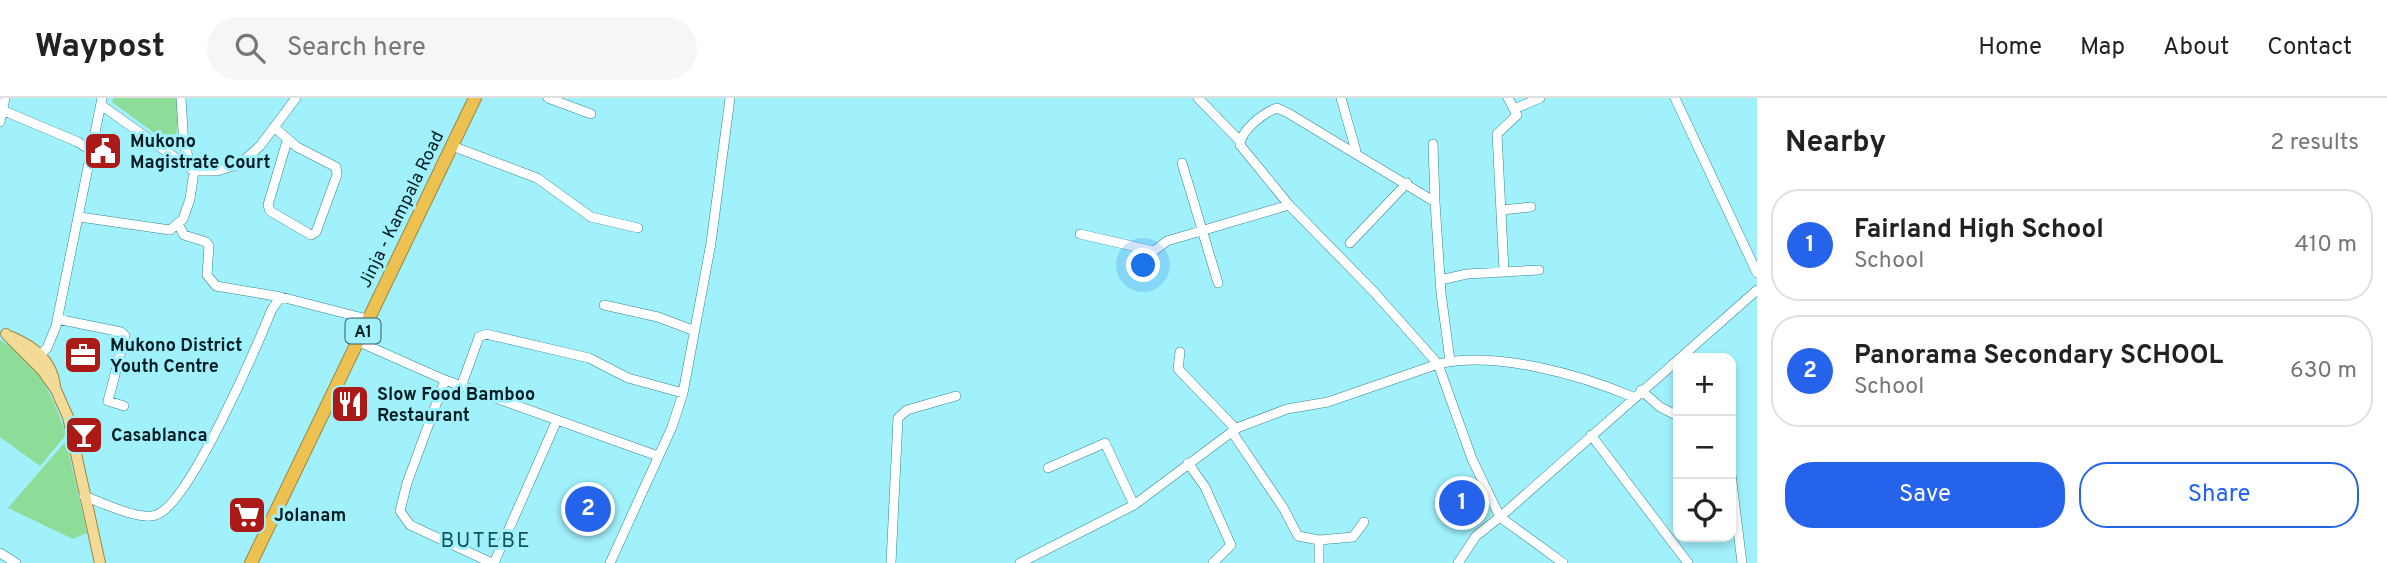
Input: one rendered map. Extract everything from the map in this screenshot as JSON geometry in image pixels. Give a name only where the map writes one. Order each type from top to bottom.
[{"type":"highway","name":"Jinja - Kampala Road","points":[[251,563],[475,98]]},
{"type":"main road","points":[[3,333],[29,345],[37,358],[49,364],[56,390],[68,416],[100,563]]},
{"type":"street","points":[[0,122],[5,98]]},
{"type":"street","points":[[80,217],[157,230],[170,230],[178,225],[190,199],[194,170],[184,145],[181,98]]},
{"type":"street","points":[[37,358],[47,348],[57,319],[80,217],[101,102],[194,170],[217,171],[240,164],[260,146],[296,98]]},
{"type":"street","points":[[548,98],[591,114]]},
{"type":"street","points":[[610,563],[672,428],[683,393],[711,243],[730,98]]},
{"type":"street","points":[[1198,98],[1239,140],[1249,157],[1289,205],[1374,292],[1438,364],[1472,459],[1500,517],[1563,563]]},
{"type":"street","points":[[1282,110],[1283,98]]},
{"type":"street","points":[[1340,98],[1356,151]]},
{"type":"street","points":[[1504,271],[1497,134],[1517,115],[1508,98]]},
{"type":"street","points":[[1514,109],[1540,98]]},
{"type":"street","points":[[1675,98],[1757,273]]},
{"type":"street","points":[[1239,140],[1262,116],[1277,108],[1356,151],[1435,202]]},
{"type":"street","points":[[2,110],[78,142],[93,152]]},
{"type":"street","points":[[274,127],[287,141],[336,167],[337,175],[316,232],[311,235],[270,211],[268,205],[287,141]]},
{"type":"street","points":[[1433,144],[1440,280],[1450,361]]},
{"type":"street","points":[[452,146],[537,178],[591,217],[638,228]]},
{"type":"street","points":[[1182,163],[1218,283]]},
{"type":"street","points":[[1350,243],[1407,183]]},
{"type":"street","points":[[1080,234],[1154,251],[1167,241],[1289,205]]},
{"type":"street","points":[[1502,210],[1531,207]]},
{"type":"street","points":[[178,225],[184,235],[206,242],[209,246],[207,275],[216,286],[281,297],[367,319]]},
{"type":"street","points":[[1440,280],[1504,271],[1539,270]]},
{"type":"street","points":[[1458,563],[1476,536],[1757,290]]},
{"type":"street","points":[[84,496],[146,517],[160,514],[172,502],[216,433],[272,309],[281,297]]},
{"type":"street","points":[[604,305],[658,317],[695,331]]},
{"type":"street","points":[[57,319],[121,332],[125,336],[108,401],[124,405]]},
{"type":"street","points":[[462,384],[479,337],[486,334],[589,358],[628,378],[683,393]]},
{"type":"street","points":[[359,342],[445,380],[658,456]]},
{"type":"street","points":[[1181,352],[1178,369],[1234,431],[1284,509],[1297,536],[1318,540],[1353,537],[1364,522]]},
{"type":"street","points":[[1021,563],[1134,505],[1234,431],[1287,409],[1328,402],[1438,364],[1450,361],[1510,363],[1556,370],[1633,397]]},
{"type":"street","points":[[445,380],[407,483],[400,512],[410,524],[493,563],[557,420]]},
{"type":"street","points":[[1641,390],[1660,407],[1673,414]]},
{"type":"street","points":[[891,563],[898,418],[907,410],[956,396]]},
{"type":"street","points":[[1591,435],[1688,563]]},
{"type":"street","points":[[1048,468],[1105,443],[1134,505]]},
{"type":"street","points":[[1188,463],[1205,487],[1231,545],[1213,563]]},
{"type":"street","points":[[1732,479],[1742,563]]},
{"type":"street","points":[[1318,540],[1319,563]]},
{"type":"street","points":[[0,553],[16,563]]},
{"type":"green space","points":[[114,98],[180,98],[175,148],[112,102]]},
{"type":"green space","points":[[0,340],[34,369],[49,393],[66,435],[40,466],[0,437]]},
{"type":"green space","points":[[66,441],[87,533],[73,539],[8,508]]},
{"type":"place","name":"Mukono Magistrate Court","points":[[103,151]]},
{"type":"place","name":"Mukono District Youth Centre","points":[[83,355]]},
{"type":"place","name":"Slow Food Bamboo Restaurant","points":[[350,404]]},
{"type":"place","name":"Casablanca","points":[[84,435]]},
{"type":"place","name":"Fairland High School","points":[[1462,503]]},
{"type":"place","name":"Panorama Secondary SCHOOL","points":[[588,509]]},
{"type":"place","name":"Jolanam","points":[[247,515]]},
{"type":"district","name":"BUTEBE","points":[[486,540]]}]
